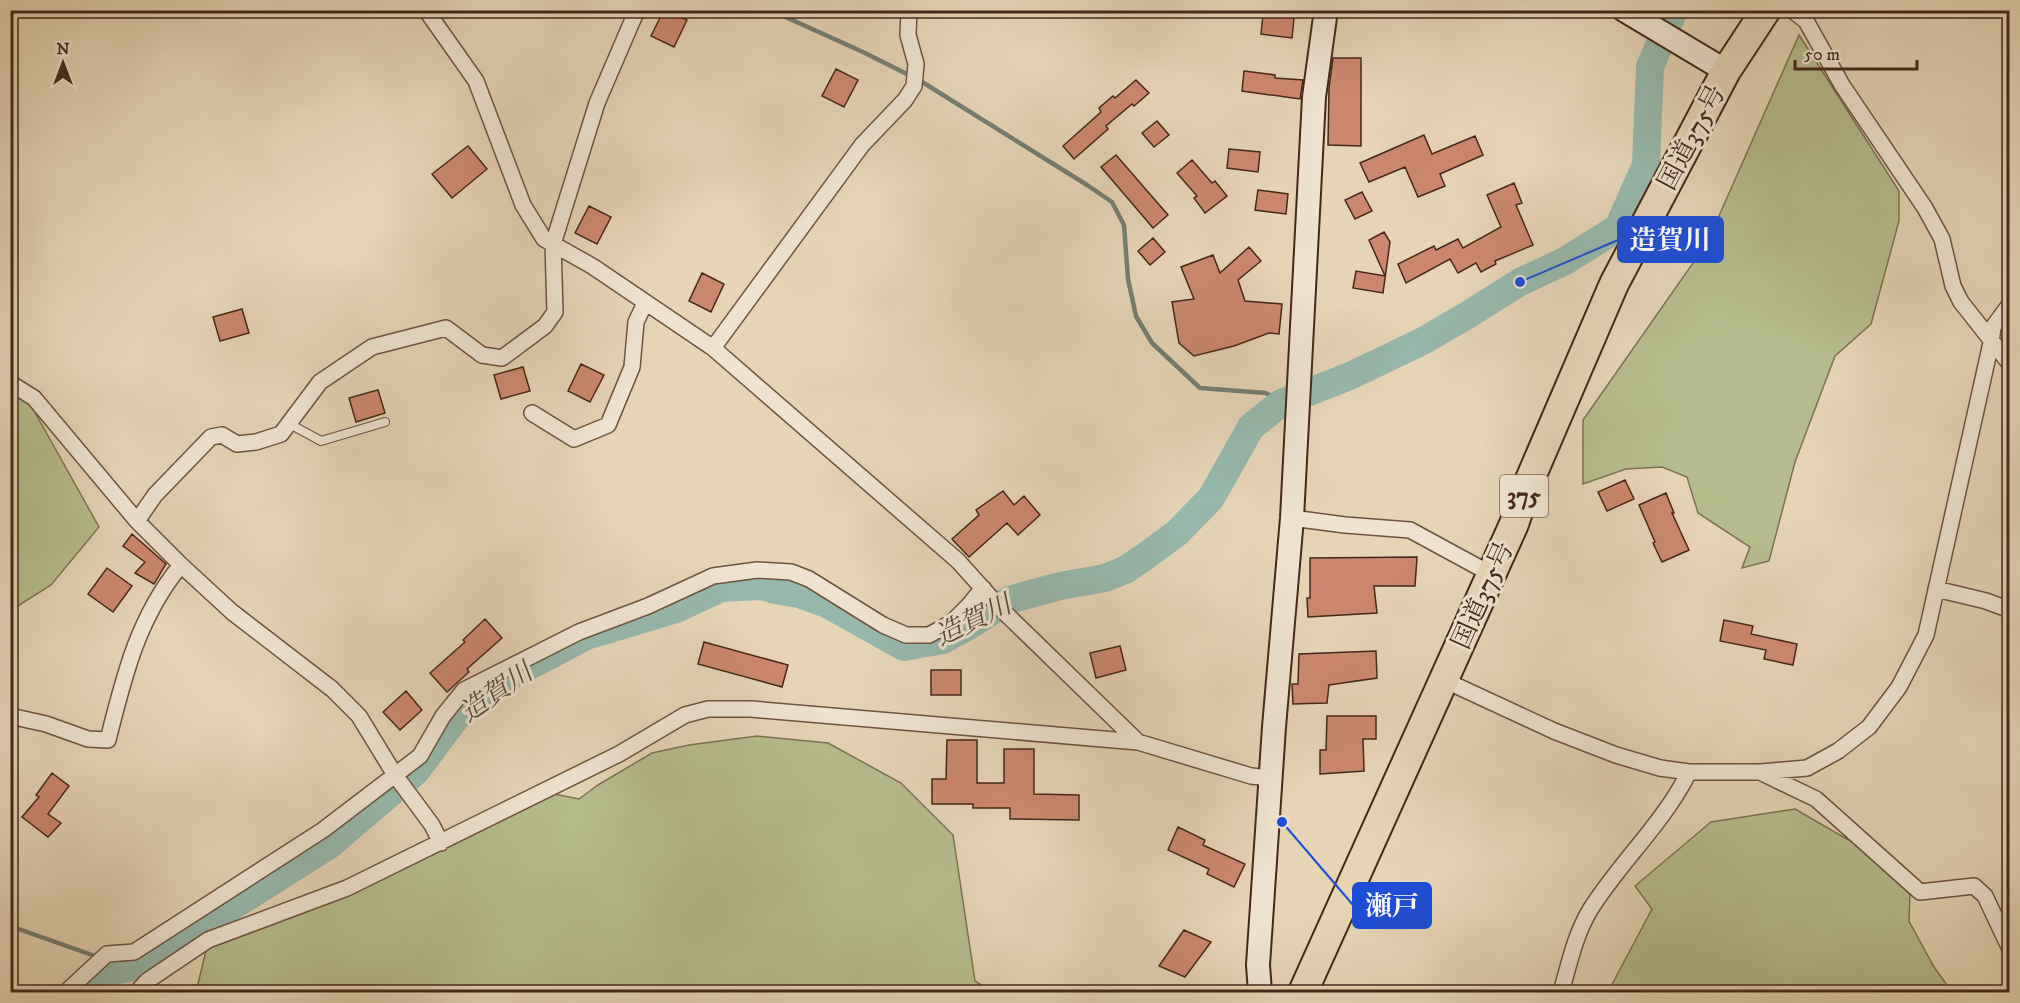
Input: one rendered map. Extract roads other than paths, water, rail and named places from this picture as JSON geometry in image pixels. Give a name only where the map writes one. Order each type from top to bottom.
[{"type":"highway","name":"国道375号","points":[[1304,993],[1491,574],[1614,284],[1726,71],[1766,10]]},
{"type":"street","points":[[426,10],[476,81],[523,205],[544,238],[592,266],[713,348],[958,561],[1003,611],[1138,742]]},
{"type":"street","points":[[137,521],[155,495],[211,437],[222,435],[237,444],[256,442],[281,434],[320,382],[372,347],[446,328],[482,355],[502,358],[545,326],[555,312],[553,244],[597,103],[638,10]]},
{"type":"street","points":[[713,348],[862,145],[905,100],[914,86],[916,64],[908,35],[909,10]]},
{"type":"street","points":[[1260,993],[1258,965],[1292,518],[1314,97],[1326,10]]},
{"type":"street","points":[[1792,10],[1806,21],[1842,85],[1925,208],[1942,239],[1953,286],[1960,302],[2010,364]]},
{"type":"street","points":[[1634,15],[1726,71]]},
{"type":"street","points":[[532,413],[574,439],[608,425],[632,368],[636,322],[645,303]]},
{"type":"street","points":[[1444,680],[1554,731],[1616,755],[1660,768],[1689,772],[1761,772],[1807,768],[1838,751],[1869,727],[1899,687],[1926,634],[1993,327],[2010,304]]},
{"type":"street","points":[[10,383],[34,398],[137,521],[181,565],[232,612],[332,689],[359,716],[401,782],[432,825],[441,843]]},
{"type":"street","points":[[1292,518],[1410,530],[1491,574]]},
{"type":"street","points":[[10,716],[46,724],[88,739],[108,740],[125,669],[137,636],[166,583],[181,565]]},
{"type":"street","points":[[66,993],[107,954],[134,952],[401,782],[420,756],[443,716],[464,690],[579,632],[648,606],[713,576],[756,570],[791,572],[809,579],[883,625],[906,635],[929,635],[951,623],[969,605],[987,593]]},
{"type":"street","points":[[1936,589],[1986,601],[2010,610]]},
{"type":"street","points":[[137,993],[147,981],[208,940],[347,888],[619,754],[685,715],[708,709],[750,709],[1138,742],[1251,776],[1271,778]]},
{"type":"street","points":[[1561,993],[1575,942],[1589,911],[1677,796],[1689,772]]},
{"type":"street","points":[[1761,772],[1816,799],[1920,892],[1974,886],[1985,896],[2010,949]]},
{"type":"lane","points":[[288,423],[321,441],[385,422]]},
{"type":"waterway","points":[[770,10],[911,76]]},
{"type":"waterway","name":"造賀川","points":[[84,992],[106,972],[136,967],[328,846],[416,771],[461,711],[512,675],[586,636],[676,609],[721,588],[762,586],[799,594],[827,604],[904,647],[943,640],[1009,600],[1060,586],[1105,578],[1125,570],[1177,533],[1211,498],[1251,427],[1281,403],[1350,376],[1423,341],[1520,282],[1565,261],[1618,228],[1646,165],[1650,67],[1674,10]]},
{"type":"waterway","points":[[919,80],[1112,202],[1124,225],[1128,279],[1136,316],[1152,343],[1200,388],[1266,393],[1281,403]]},
{"type":"waterway","points":[[10,926],[95,956]]},
{"type":"waterway","points":[[109,963],[125,969]]},
{"type":"place","name":"造賀川","points":[[1520,282]]},
{"type":"place","name":"瀬戸","points":[[1282,822]]}]
